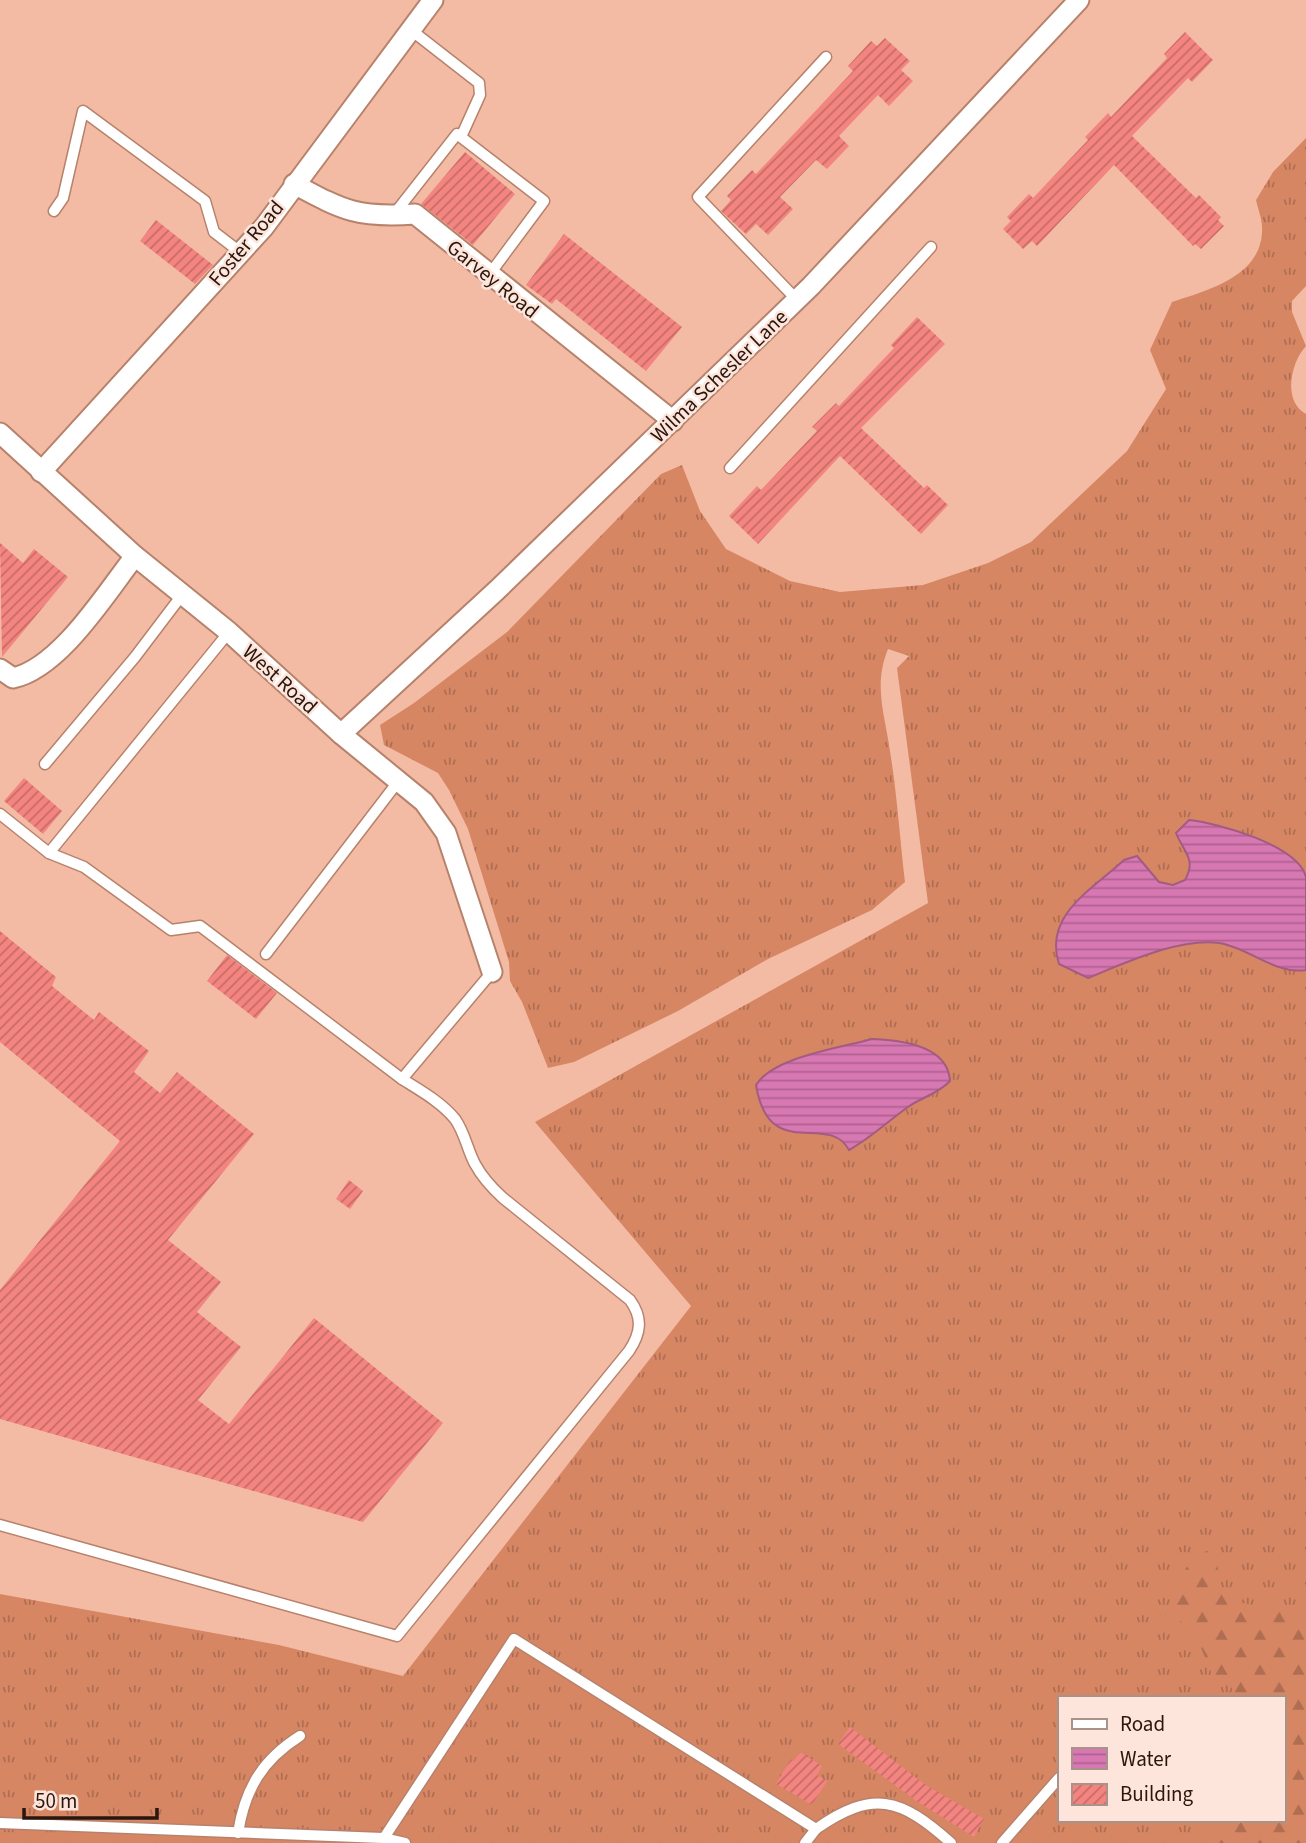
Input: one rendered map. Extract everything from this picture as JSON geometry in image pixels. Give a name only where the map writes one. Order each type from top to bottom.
[{"type":"street","name":"Foster Road","points":[[41,472],[264,226],[433,0]]},
{"type":"street","name":"Wilma Schesler Lane","points":[[341,734],[673,421],[797,300],[868,228],[1079,0]]},
{"type":"street","name":"Garvey Road","points":[[294,184],[341,210],[376,217],[415,214],[673,421]]},
{"type":"street","name":"West Road","points":[[0,433],[135,556],[229,632],[397,783],[424,802],[446,833],[492,972]]},
{"type":"street","points":[[0,669],[13,678],[31,674],[50,659],[135,556]]},
{"type":"lane","points":[[411,30],[479,83],[481,95],[461,137]]},
{"type":"lane","points":[[797,300],[698,197],[826,57]]},
{"type":"lane","points":[[54,211],[63,198],[83,111],[205,201],[214,232],[240,253]]},
{"type":"lane","points":[[394,215],[457,134],[544,201],[489,275]]},
{"type":"lane","points":[[730,468],[932,247]]},
{"type":"lane","points":[[45,764],[135,657],[182,596]]},
{"type":"lane","points":[[48,853],[229,632]]},
{"type":"lane","points":[[266,954],[397,783]]},
{"type":"lane","points":[[0,814],[48,853],[84,867],[171,930],[200,926],[402,1079],[436,1101],[454,1118],[465,1135],[474,1163],[503,1198],[630,1300],[640,1319],[640,1329],[629,1351],[397,1636],[0,1525]]},
{"type":"lane","points":[[402,1079],[492,972]]},
{"type":"lane","points":[[384,1838],[514,1639],[816,1829]]},
{"type":"lane","points":[[239,1833],[242,1806],[258,1773],[279,1749],[300,1736]]},
{"type":"lane","points":[[1002,1843],[1058,1779]]},
{"type":"lane","points":[[805,1843],[816,1829],[848,1809],[877,1802],[912,1811],[951,1843]]},
{"type":"lane","points":[[0,1824],[384,1838],[405,1843]]},
{"type":"green space","points":[[1306,138],[1306,286],[1292,301],[1292,312],[1306,346],[1293,371],[1291,391],[1298,408],[1306,414],[1306,1705],[1285,1699],[1285,1696],[1058,1696],[1058,1822],[1238,1822],[1224,1843],[0,1843],[0,1594],[279,1645],[403,1676],[691,1306],[535,1122],[928,903],[897,668],[909,656],[888,649],[881,675],[881,700],[895,784],[905,882],[872,910],[768,959],[678,1011],[574,1062],[548,1068],[522,1002],[510,981],[509,962],[468,829],[449,790],[438,773],[384,745],[380,725],[414,703],[507,632],[661,474],[682,465],[700,511],[726,549],[790,581],[840,592],[923,585],[988,563],[1031,542],[1127,451],[1166,389],[1150,350],[1172,302],[1217,286],[1244,269],[1254,258],[1260,244],[1262,227],[1256,200],[1273,172]]},
{"type":"green space","points":[[1215,1549],[1221,1584],[1230,1598],[1250,1605],[1306,1608],[1306,1843],[1211,1843],[1223,1822],[1285,1822],[1285,1696],[1237,1696],[1232,1688],[1214,1679],[1192,1626],[1165,1615],[1182,1574],[1196,1557]]},
{"type":"water","points":[[1189,820],[1255,838],[1288,855],[1300,865],[1306,877],[1306,970],[1272,965],[1230,946],[1204,942],[1152,953],[1088,978],[1059,964],[1056,947],[1058,931],[1064,917],[1074,904],[1124,860],[1137,856],[1159,882],[1173,885],[1185,880],[1190,866],[1188,855],[1176,833]]},
{"type":"water","points":[[872,1039],[921,1047],[941,1060],[950,1081],[908,1107],[849,1150],[840,1139],[827,1134],[786,1130],[773,1123],[763,1109],[756,1085],[765,1075],[777,1067],[808,1055]]},
{"type":"building","points":[[1185,32],[1213,60],[1192,82],[1188,78],[1132,136],[1196,198],[1199,195],[1221,217],[1218,220],[1224,226],[1201,249],[1195,244],[1193,246],[1114,165],[1037,246],[1032,241],[1023,249],[1003,229],[1011,221],[1007,217],[1029,194],[1033,198],[1088,140],[1085,137],[1108,113],[1111,117],[1167,58],[1164,54]]},
{"type":"building","points":[[885,38],[910,61],[901,70],[913,81],[889,106],[878,95],[839,136],[849,146],[827,169],[816,160],[780,197],[793,209],[768,235],[756,224],[746,234],[721,211],[731,200],[727,196],[752,170],[756,174],[853,71],[848,66],[871,41],[877,46]]},
{"type":"building","points":[[465,152],[515,194],[473,245],[421,204]]},
{"type":"building","points":[[156,220],[213,265],[195,284],[140,241]]},
{"type":"building","points":[[564,234],[682,327],[646,371],[556,299],[552,304],[526,285]]},
{"type":"building","points":[[917,317],[945,344],[861,428],[924,488],[927,485],[948,505],[921,534],[840,456],[758,544],[729,516],[757,486],[761,490],[817,431],[812,427],[836,403],[839,406],[894,348],[891,345]]},
{"type":"building","points":[[0,543],[23,563],[34,549],[68,577],[2,657]]},
{"type":"building","points":[[24,778],[62,811],[43,834],[4,801]]},
{"type":"building","points":[[0,931],[56,977],[52,986],[94,1020],[99,1012],[149,1051],[134,1072],[160,1093],[177,1072],[254,1134],[168,1240],[221,1282],[197,1312],[241,1347],[198,1400],[229,1424],[314,1318],[443,1423],[363,1522],[0,1419],[0,1290],[120,1141],[0,1042]]},
{"type":"building","points":[[227,955],[277,993],[256,1019],[207,981]]},
{"type":"building","points":[[349,1180],[363,1191],[350,1209],[336,1199]]},
{"type":"building","points":[[850,1727],[927,1786],[984,1819],[974,1837],[918,1802],[838,1744]]},
{"type":"building","points":[[800,1752],[822,1766],[817,1775],[827,1781],[812,1805],[776,1784],[791,1759],[794,1761]]}]
